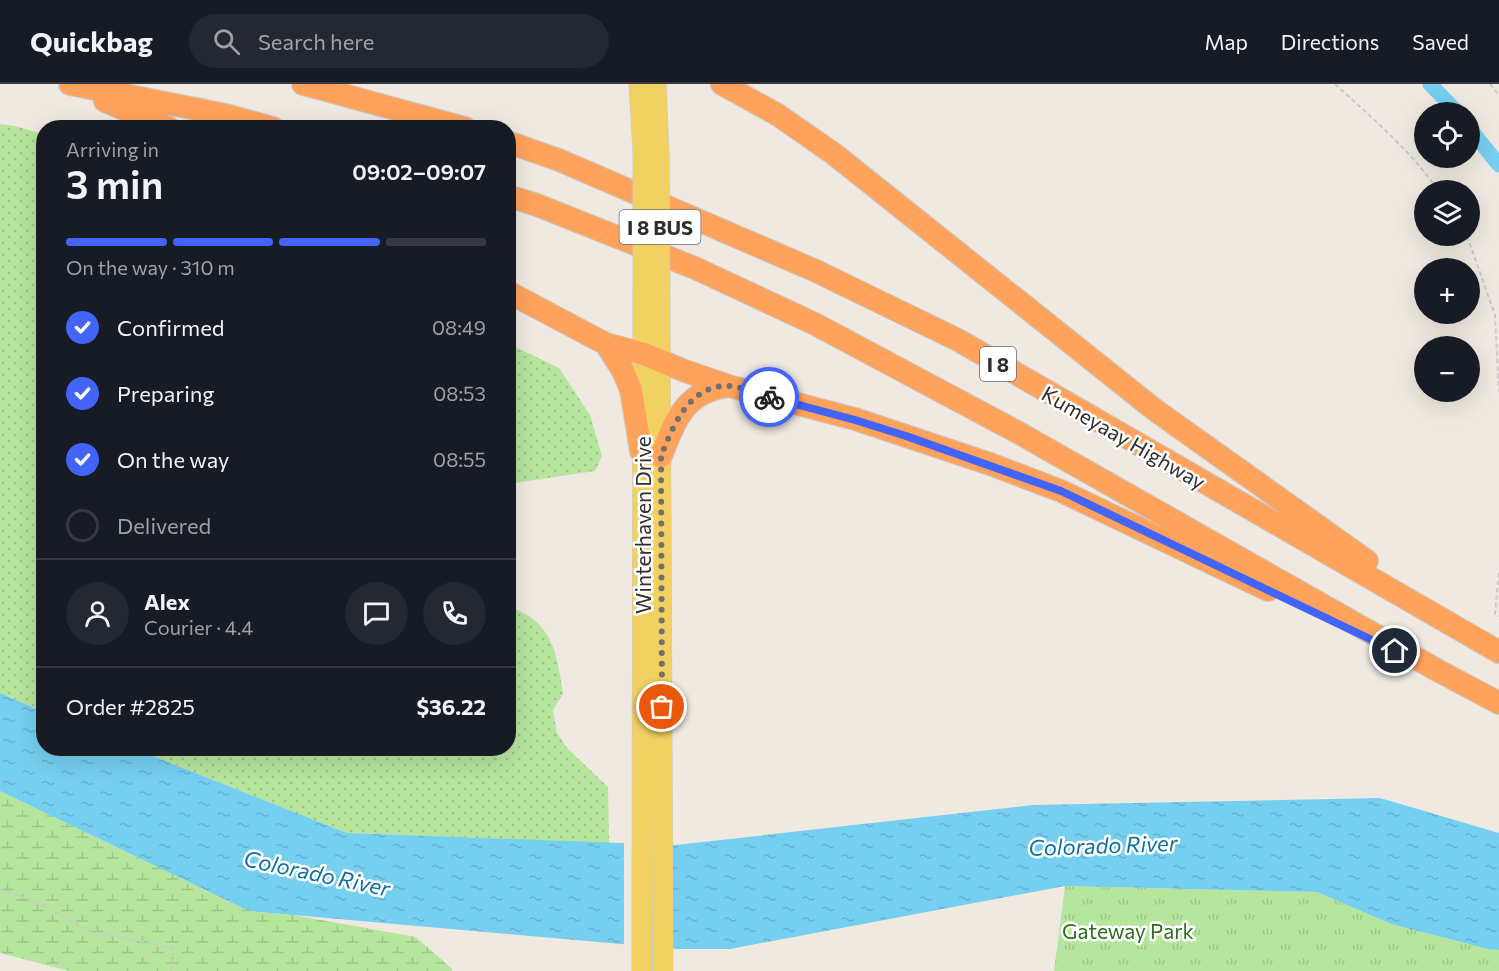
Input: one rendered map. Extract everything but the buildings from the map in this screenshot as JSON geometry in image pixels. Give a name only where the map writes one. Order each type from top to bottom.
[{"type":"highway","points":[[64,84],[150,120]]},
{"type":"highway","points":[[70,84],[244,120]]},
{"type":"highway","points":[[303,84],[436,120]]},
{"type":"highway","points":[[722,84],[778,115],[810,136],[1155,410],[1465,632]]},
{"type":"highway","name":"Kumeyaay Highway","points":[[516,145],[559,160],[816,271],[958,340],[1499,652]]},
{"type":"highway","name":"I 8","points":[[516,198],[695,268],[815,324],[1019,433],[1499,703]]},
{"type":"highway","points":[[516,296],[606,344],[652,357],[729,386],[865,423],[990,464],[1061,491],[1437,670]]},
{"type":"highway","points":[[606,344],[623,371],[631,390],[651,454]]},
{"type":"highway","points":[[651,454],[692,400],[712,388],[729,386]]},
{"type":"main road","name":"Winterhaven Drive","points":[[639,84],[651,152]]},
{"type":"main road","name":"Winterhaven Drive","points":[[656,84],[651,152],[651,454],[663,893],[663,971]]},
{"type":"main road","name":"Winterhaven Drive","points":[[642,971],[642,893],[652,543]]},
{"type":"path","points":[[1335,84],[1374,119],[1431,180]]},
{"type":"path","points":[[1490,84],[1499,94]]},
{"type":"path","points":[[1471,246],[1495,315],[1499,392]]},
{"type":"path","points":[[1499,573],[1495,614],[1499,616]]},
{"type":"path","points":[[0,889],[45,906],[89,931],[173,948],[171,971]]},
{"type":"green space","points":[[0,124],[36,132],[36,709],[0,693]]},
{"type":"green space","points":[[516,347],[559,368],[590,415],[602,456],[595,471],[516,483]]},
{"type":"green space","points":[[516,610],[535,621],[550,641],[558,666],[563,694],[553,710],[557,733],[568,749],[608,787],[609,843],[347,833],[153,756],[516,756]]},
{"type":"green space","points":[[0,791],[249,911],[293,915],[416,937],[452,971],[69,971],[0,953]]},
{"type":"green space","name":"Gateway Park","points":[[1065,886],[1317,892],[1391,924],[1499,950],[1499,971],[1054,971]]},
{"type":"water","name":"Colorado River","points":[[0,693],[36,709],[36,756],[153,756],[347,833],[676,845],[1033,805],[1380,798],[1499,833],[1499,950],[1391,924],[1317,892],[1065,886],[730,949],[677,949],[249,911],[0,791]]},
{"type":"pier","points":[[624,840],[670,842],[671,951],[624,947]]},
{"type":"waterway","points":[[1430,84],[1447,102]]},
{"type":"waterway","points":[[1480,141],[1499,165]]},
{"type":"way so far","points":[[662,707],[661,456],[684,409],[701,393],[712,388],[729,386],[769,397]]},
{"type":"route","points":[[769,397],[906,436],[1061,491],[1395,651]]}]
